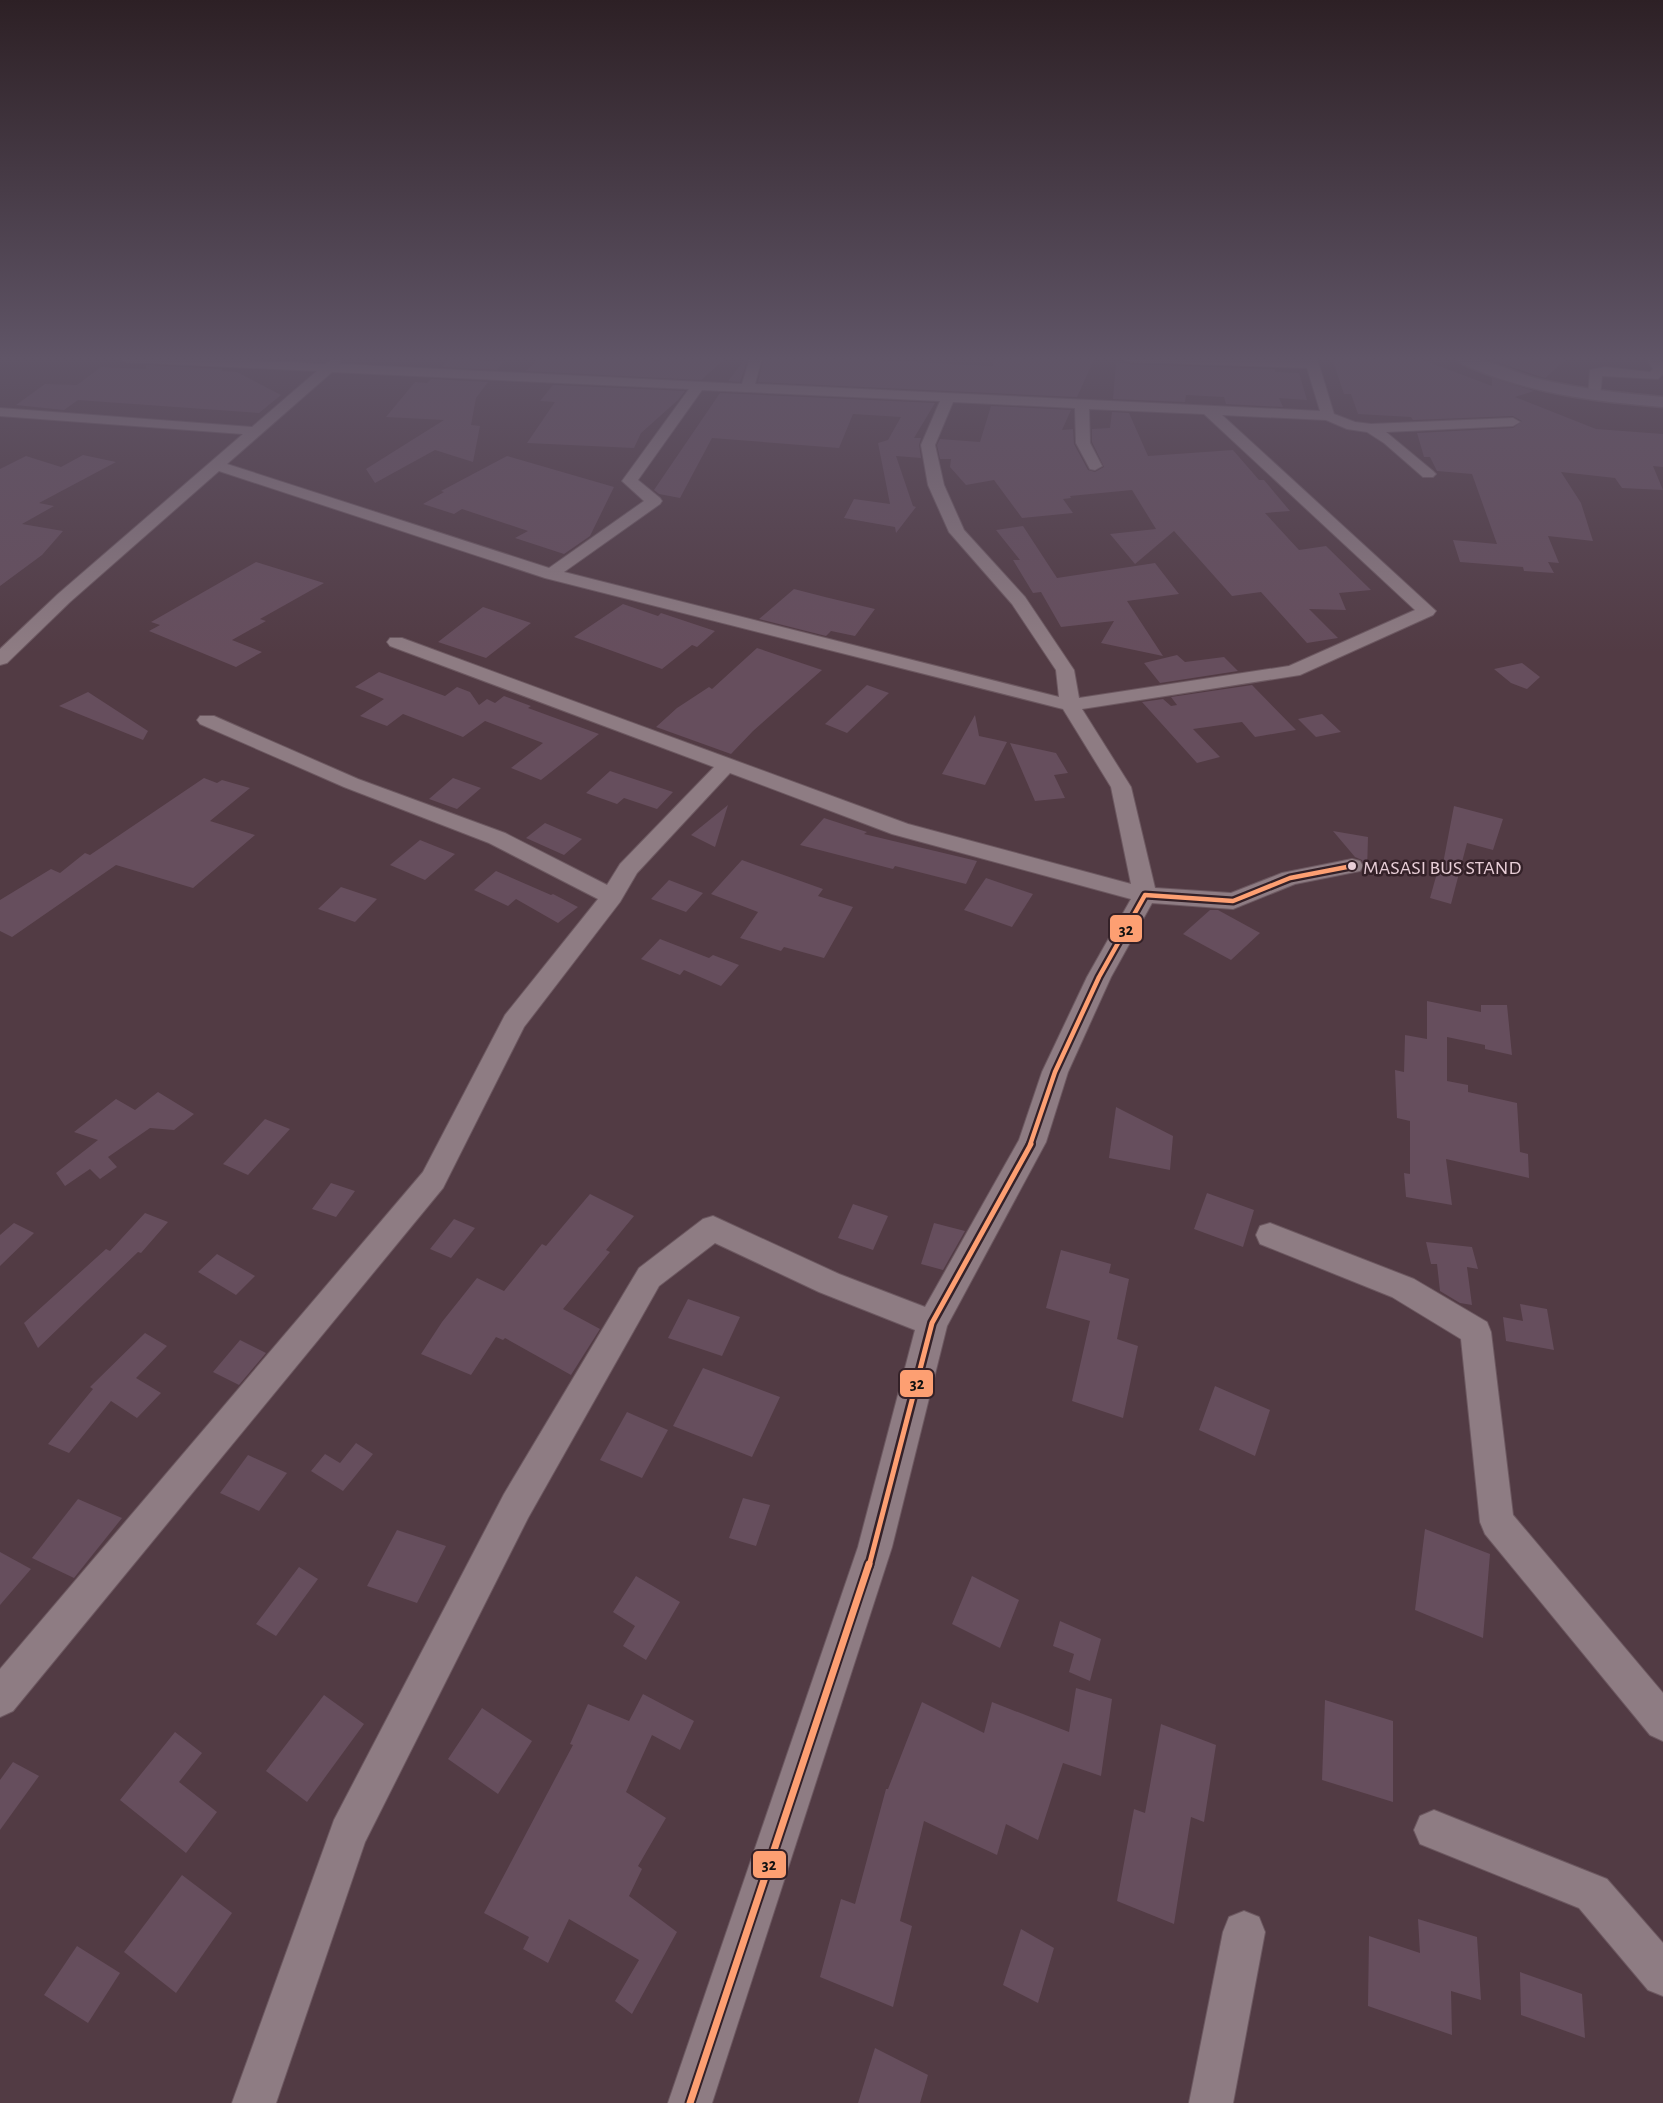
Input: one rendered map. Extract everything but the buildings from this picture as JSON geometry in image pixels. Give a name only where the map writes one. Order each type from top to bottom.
[{"type":"street","points":[[0,659],[64,598],[225,456]]},
{"type":"street","points":[[550,574],[654,501],[630,481],[648,456]]},
{"type":"street","points":[[690,2103],[875,1547],[932,1323],[1032,1142],[1055,1072],[1099,977],[1145,895],[1121,787],[1070,705],[1065,670],[1019,601],[957,532],[936,485],[930,456]]},
{"type":"street","points":[[1090,456],[1095,466]]},
{"type":"street","points":[[215,465],[550,574],[1070,705],[1293,671],[1428,611],[1258,456]]},
{"type":"street","points":[[1408,456],[1428,474]]},
{"type":"street","points":[[396,642],[569,705],[726,766],[900,828],[1145,895],[1233,901],[1290,878],[1352,866]]},
{"type":"street","points":[[207,720],[351,783],[497,838],[612,897]]},
{"type":"street","points":[[0,1698],[433,1180],[514,1022],[612,897],[628,869],[726,766]]},
{"type":"street","points":[[254,2103],[348,1834],[516,1506],[649,1277],[713,1228],[829,1283],[932,1323]]},
{"type":"street","points":[[1270,1235],[1403,1288],[1476,1332],[1497,1522],[1663,1722]]},
{"type":"street","points":[[1434,1830],[1593,1893],[1663,1975]]},
{"type":"street","points":[[1211,2103],[1244,1932]]},
{"type":"transit line","name":"32","points":[[690,2103],[875,1547],[932,1323],[1032,1142],[1055,1072],[1099,977],[1145,895],[1233,901],[1290,878],[1352,866]]},
{"type":"place","name":"MASASI BUS STAND","points":[[1352,866]]}]
